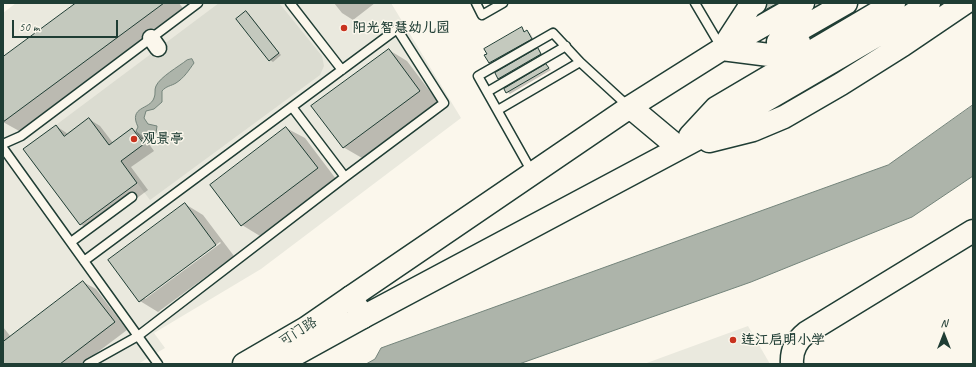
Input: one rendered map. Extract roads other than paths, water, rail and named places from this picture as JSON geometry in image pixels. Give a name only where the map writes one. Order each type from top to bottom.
[{"type":"main road","points":[[722,49],[734,3]]},
{"type":"main road","points":[[722,49],[741,3]]},
{"type":"main road","points":[[722,49],[750,6],[755,3]]},
{"type":"main road","points":[[722,49],[757,16],[780,3]]},
{"type":"main road","points":[[722,49],[803,3]]},
{"type":"main road","points":[[722,49],[766,38],[826,3]]},
{"type":"main road","points":[[722,49],[771,46],[846,3]]},
{"type":"main road","points":[[722,49],[777,56],[866,3]]},
{"type":"main road","points":[[679,148],[716,108],[894,3]]},
{"type":"main road","points":[[679,148],[722,115],[914,3]]},
{"type":"main road","points":[[679,148],[725,124],[829,64],[907,18],[929,3]]},
{"type":"main road","points":[[679,148],[737,129],[898,36],[946,3]]},
{"type":"main road","points":[[679,148],[754,130],[784,117],[903,45],[965,3]]},
{"type":"main road","name":"可门路","points":[[244,364],[306,328],[630,107],[722,49]]},
{"type":"main road","points":[[630,107],[679,148]]},
{"type":"main road","name":"可门路","points":[[278,364],[679,148]]},
{"type":"main road","points":[[792,364],[795,346],[798,340],[806,333],[973,231]]},
{"type":"main road","points":[[352,297],[363,317]]},
{"type":"lane","points":[[3,144],[21,136],[155,43],[198,3]]},
{"type":"lane","points":[[290,3],[342,70]]},
{"type":"lane","points":[[476,3],[482,15],[503,3]]},
{"type":"lane","points":[[695,3],[722,49]]},
{"type":"lane","points":[[84,261],[397,29],[444,103],[138,336],[88,364]]},
{"type":"lane","points":[[533,174],[478,76],[553,33],[580,62],[630,107]]},
{"type":"lane","points":[[487,92],[566,46]]},
{"type":"lane","points":[[498,110],[580,62]]},
{"type":"lane","points":[[292,107],[345,177]]},
{"type":"lane","points":[[3,148],[158,364]]},
{"type":"lane","points":[[71,242],[132,197]]},
{"type":"place","name":"阳光智慧幼儿园","points":[[344,28]]},
{"type":"place","name":"观景亭","points":[[134,139]]},
{"type":"place","name":"连江启明小学","points":[[733,340]]}]
